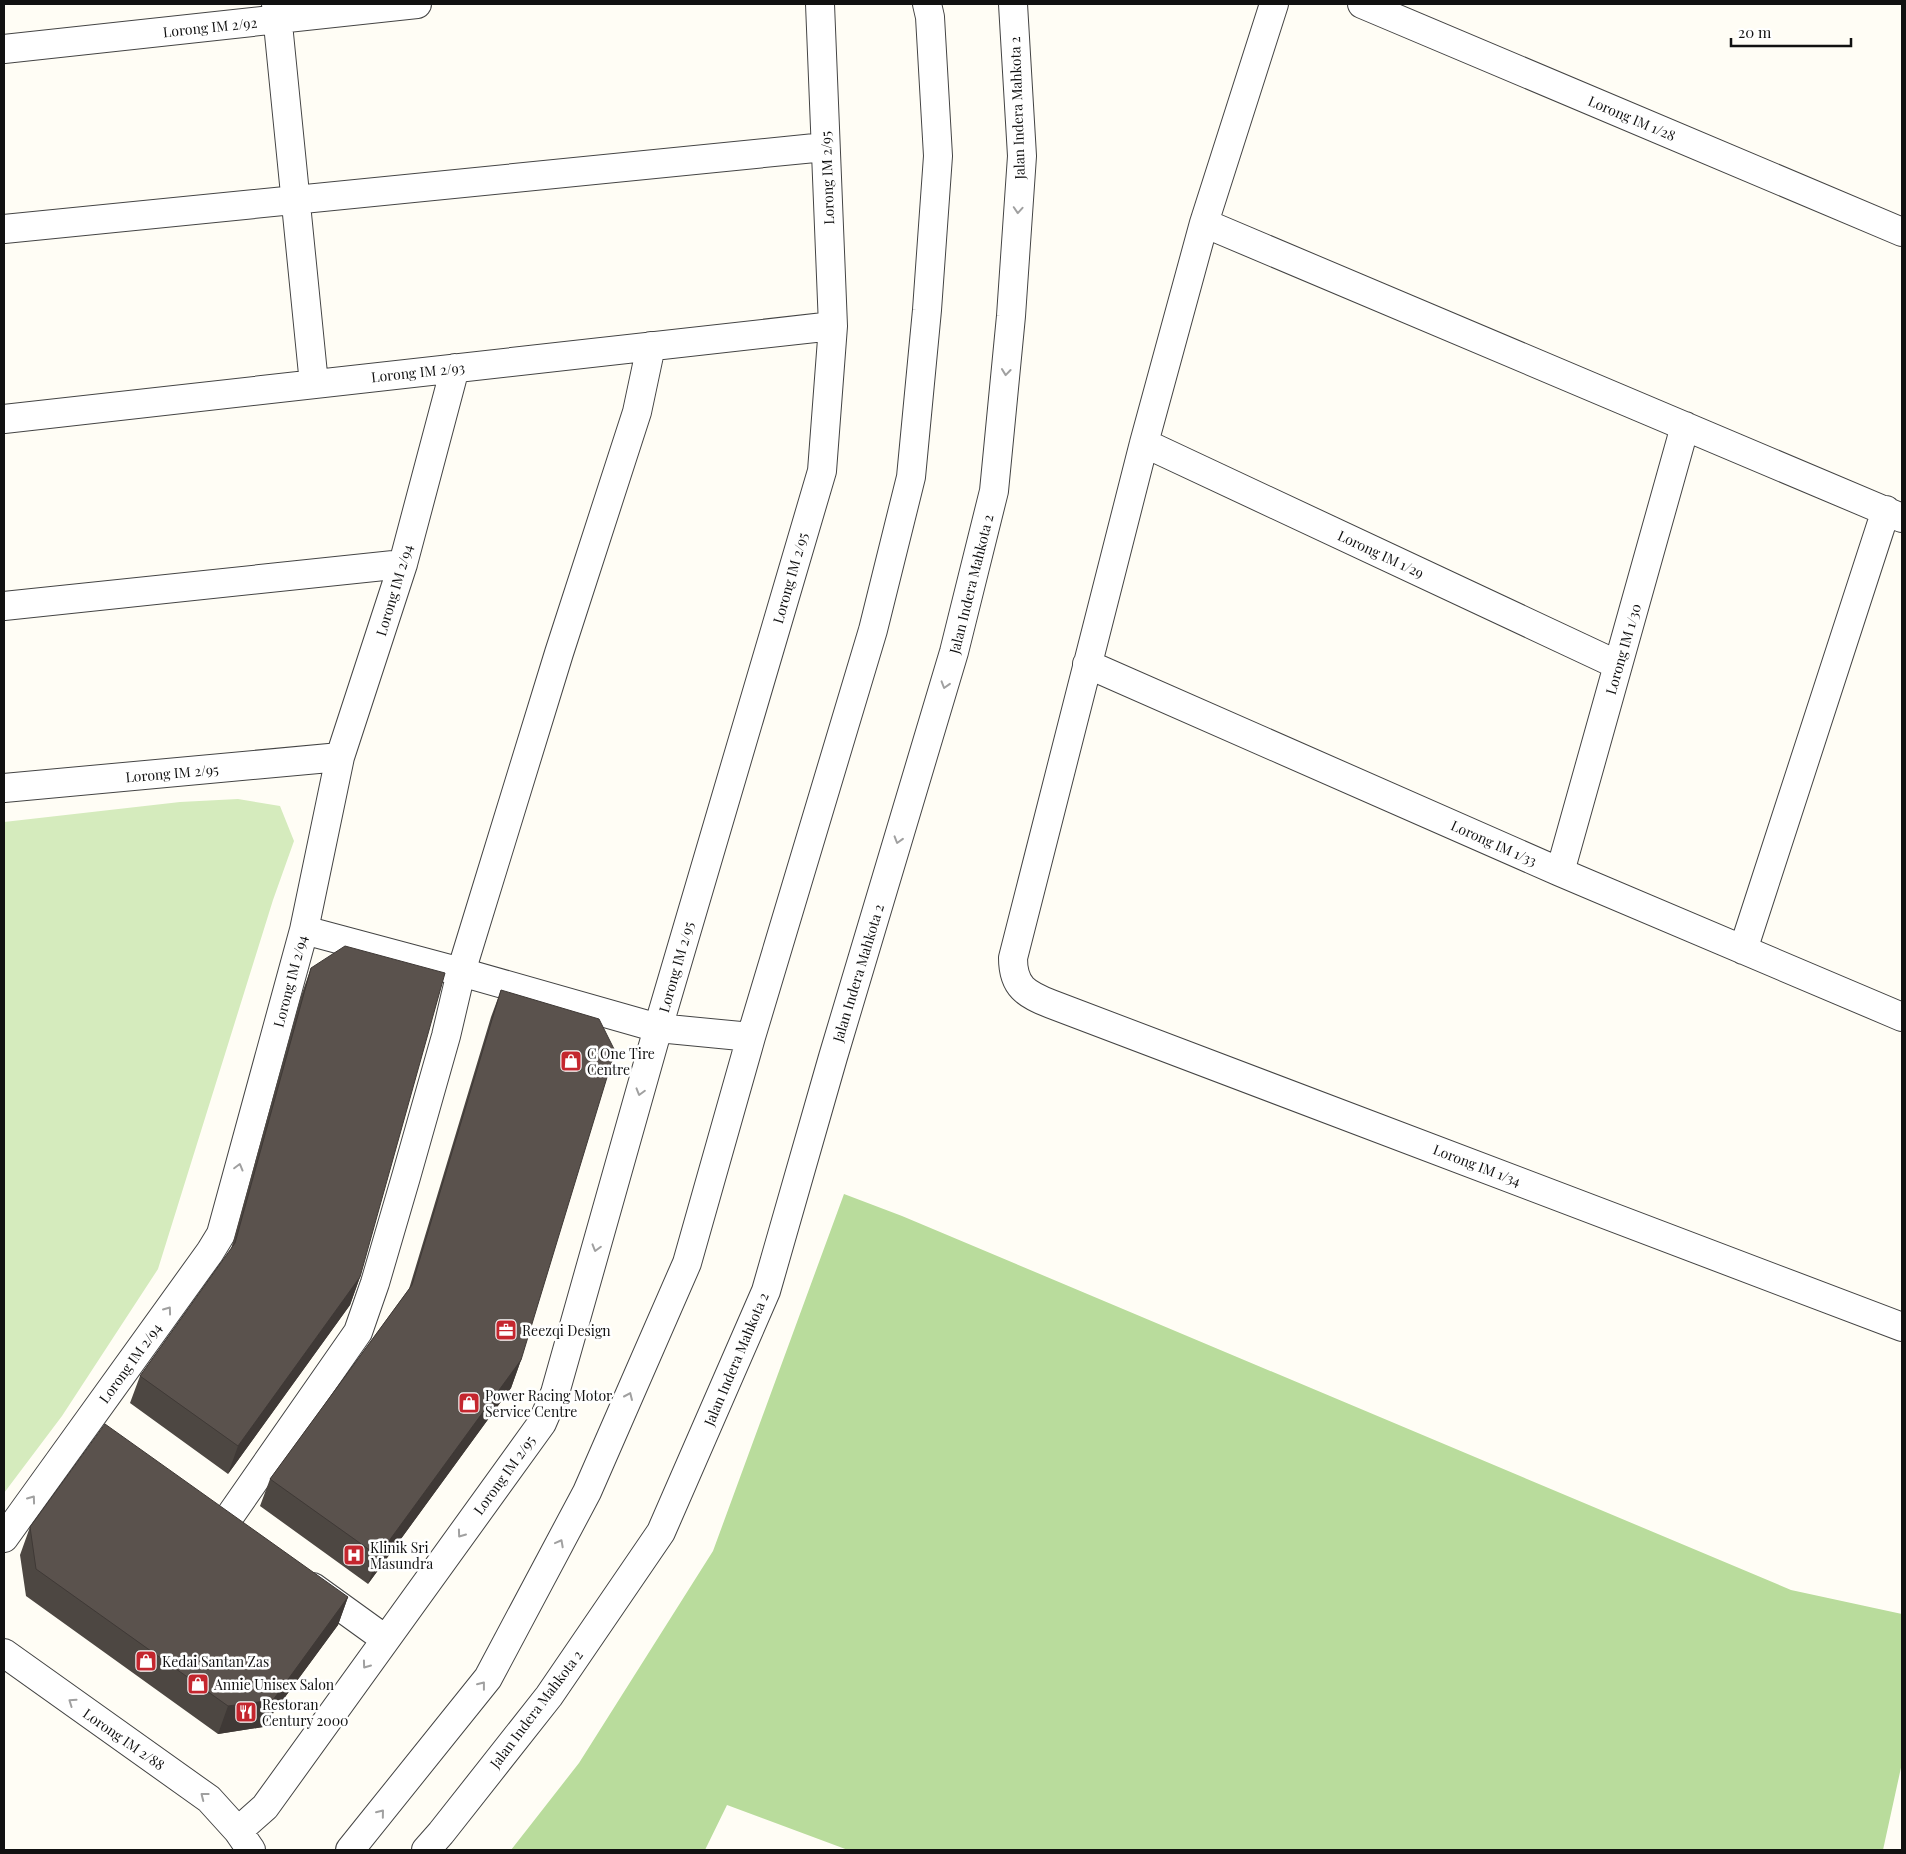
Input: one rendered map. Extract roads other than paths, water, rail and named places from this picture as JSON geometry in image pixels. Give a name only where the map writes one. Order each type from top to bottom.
[{"type":"street","name":"Lorong IM 2/92","points":[[4,49],[277,11],[417,4]]},
{"type":"street","name":"Lorong IM 2/95","points":[[245,1840],[265,1807],[542,1423],[558,1383],[658,1028],[822,471],[833,326],[820,4]]},
{"type":"street","points":[[350,1850],[488,1678],[587,1492],[687,1264],[751,1037],[873,630],[911,477],[927,310],[938,156],[930,17],[927,4]]},
{"type":"street","name":"Jalan Indera Mahkota 2","points":[[426,1850],[442,1833],[549,1696],[661,1532],[766,1291],[832,1057],[954,652],[994,491],[1011,316],[1022,156],[1013,4]]},
{"type":"street","name":"Lorong IM 1/34","points":[[1274,4],[1204,224],[1144,443],[1013,958],[1013,971],[1018,984],[1029,996],[1902,1327]]},
{"type":"street","name":"Lorong IM 1/28","points":[[1362,4],[1902,232]]},
{"type":"street","points":[[277,11],[314,384]]},
{"type":"street","points":[[4,229],[825,147]]},
{"type":"street","points":[[1204,224],[1894,514],[1743,950]]},
{"type":"street","name":"Lorong IM 2/93","points":[[4,419],[833,326]]},
{"type":"street","points":[[202,1507],[233,1529],[358,1332],[376,1283],[446,1036],[462,972],[559,653],[637,412],[651,346]]},
{"type":"street","name":"Lorong IM 2/94","points":[[4,1538],[210,1252],[221,1234],[304,930],[340,757],[403,564],[456,368]]},
{"type":"street","name":"Lorong IM 1/30","points":[[1560,872],[1685,426]]},
{"type":"street","name":"Lorong IM 1/29","points":[[1144,443],[1618,665]]},
{"type":"street","points":[[4,606],[403,564]]},
{"type":"street","name":"Lorong IM 1/33","points":[[1087,664],[1560,872],[1743,950],[1901,1009]]},
{"type":"street","name":"Lorong IM 2/95","points":[[4,788],[340,757]]},
{"type":"street","points":[[304,930],[462,972],[658,1028],[751,1037]]},
{"type":"street","points":[[86,1425],[110,1441]]},
{"type":"street","points":[[297,1575],[385,1639]]},
{"type":"street","name":"Lorong IM 2/88","points":[[4,1654],[209,1799],[245,1840]]},
{"type":"place","name":"C One Tire Centre","points":[[571,1061]]},
{"type":"place","name":"Reezqi Design","points":[[506,1330]]},
{"type":"place","name":"Power Racing Motor Service Centre","points":[[469,1403]]},
{"type":"place","name":"Klinik Sri Masundra","points":[[354,1555]]},
{"type":"place","name":"Kedai Santan Zas","points":[[146,1661]]},
{"type":"place","name":"Annie Unisex Salon","points":[[198,1684]]},
{"type":"place","name":"Restoran Century 2000","points":[[246,1712]]}]
